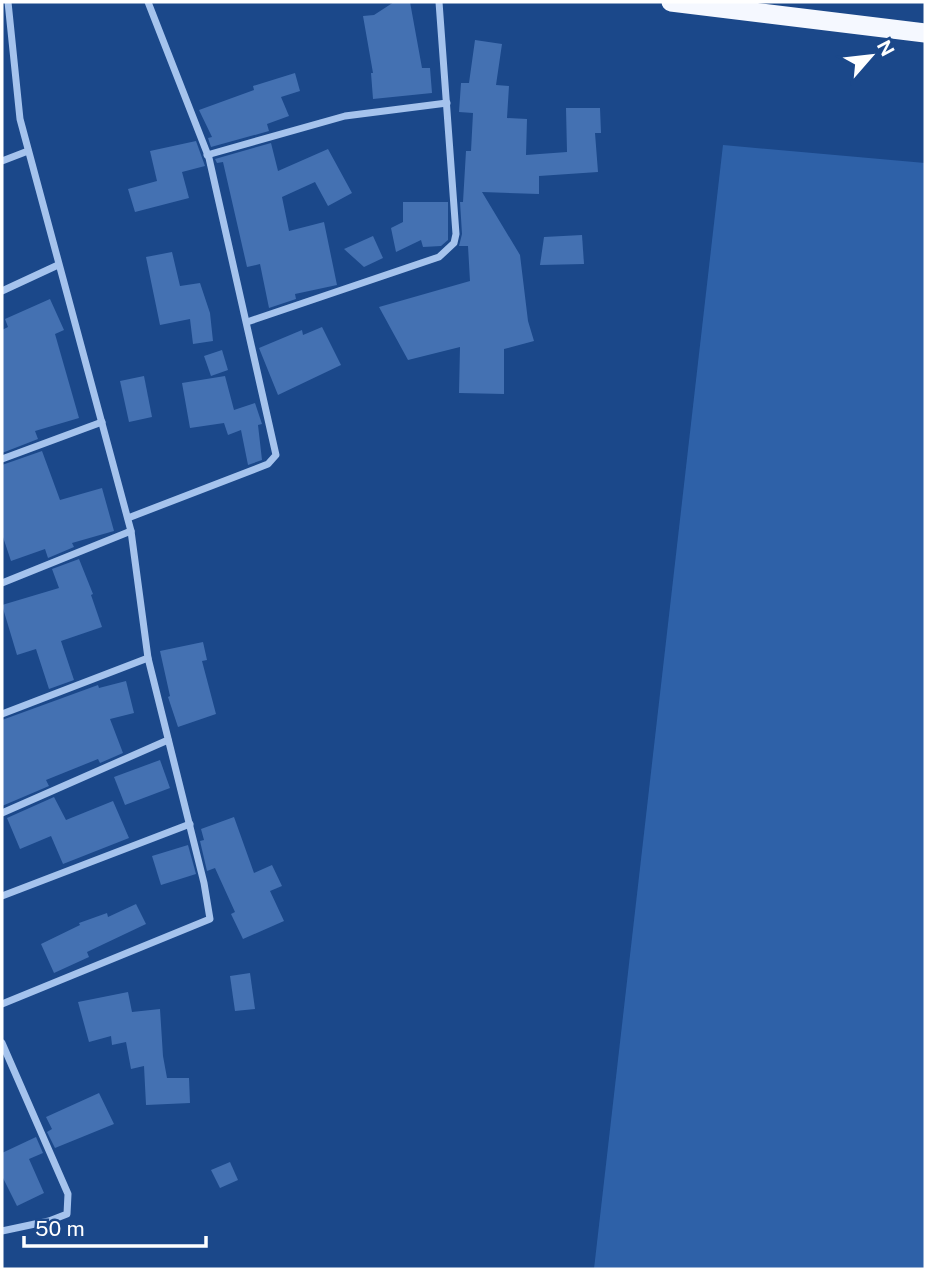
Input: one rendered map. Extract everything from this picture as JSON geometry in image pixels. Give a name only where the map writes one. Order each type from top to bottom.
[{"type":"highway","points":[[671,2],[925,33]]},
{"type":"street","points":[[2,1004],[210,919],[190,824],[148,658],[128,518],[20,119],[8,2]]},
{"type":"street","points":[[128,518],[268,464],[274,460],[276,447],[207,155],[148,2]]},
{"type":"street","points":[[247,322],[439,257],[454,243],[456,234],[439,2]]},
{"type":"street","points":[[207,155],[345,116],[447,103]]},
{"type":"street","points":[[2,161],[28,151]]},
{"type":"street","points":[[2,291],[58,265]]},
{"type":"street","points":[[2,459],[102,422]]},
{"type":"street","points":[[2,583],[131,531]]},
{"type":"street","points":[[2,714],[148,658]]},
{"type":"street","points":[[2,813],[168,740]]},
{"type":"street","points":[[2,896],[190,824]]},
{"type":"street","points":[[2,1043],[68,1194],[67,1214],[50,1221],[2,1231]]},
{"type":"shaded area","points":[[723,145],[925,163],[925,1269],[594,1269]]},
{"type":"building","points":[[394,2],[410,2],[422,68],[430,68],[432,93],[373,99],[373,73],[363,16],[374,15]]},
{"type":"building","points":[[475,40],[502,44],[496,85],[509,86],[507,118],[527,119],[526,155],[567,152],[566,108],[600,108],[601,133],[595,133],[598,172],[539,176],[539,194],[482,192],[520,255],[528,321],[534,341],[504,349],[504,394],[459,393],[460,347],[408,360],[379,307],[470,281],[468,246],[459,246],[462,234],[460,202],[463,202],[466,151],[471,151],[473,113],[459,112],[461,83],[469,83]]},
{"type":"building","points":[[295,73],[300,91],[281,97],[289,116],[267,124],[269,131],[211,147],[208,138],[212,137],[199,110],[254,90],[253,86]]},
{"type":"building","points":[[196,141],[205,166],[182,172],[189,198],[135,212],[128,189],[157,181],[150,151]]},
{"type":"building","points":[[271,143],[278,171],[328,149],[352,193],[328,206],[315,182],[282,197],[289,231],[324,222],[337,285],[295,294],[296,299],[269,308],[260,264],[247,267],[223,162],[217,163],[215,159]]},
{"type":"building","points":[[403,202],[448,202],[448,240],[441,246],[423,247],[421,240],[396,252],[391,228],[403,222]]},
{"type":"building","points":[[582,235],[584,264],[540,265],[544,237]]},
{"type":"building","points":[[373,236],[383,258],[364,267],[344,249]]},
{"type":"building","points":[[172,252],[180,286],[200,283],[210,313],[213,341],[193,344],[190,319],[160,325],[146,257]]},
{"type":"building","points":[[50,299],[64,330],[55,334],[79,418],[35,431],[38,439],[2,453],[2,330],[8,327],[5,319]]},
{"type":"building","points":[[322,327],[341,365],[278,395],[259,348],[302,330],[303,335]]},
{"type":"building","points":[[222,350],[228,370],[211,376],[204,356]]},
{"type":"building","points":[[144,376],[152,417],[129,422],[120,381]]},
{"type":"building","points":[[225,376],[234,410],[255,403],[262,424],[258,425],[262,460],[248,465],[241,430],[228,435],[224,423],[190,428],[182,383]]},
{"type":"building","points":[[42,451],[60,500],[102,488],[114,531],[72,543],[74,547],[48,558],[45,549],[11,561],[2,534],[2,465]]},
{"type":"building","points":[[79,559],[102,627],[61,641],[74,680],[49,689],[36,649],[17,655],[2,605],[59,588],[52,569]]},
{"type":"building","points":[[203,642],[207,660],[202,661],[216,714],[178,727],[168,697],[170,696],[160,651]]},
{"type":"building","points":[[126,681],[134,713],[110,719],[123,753],[100,763],[98,759],[46,780],[49,786],[2,806],[2,720],[98,685],[99,688]]},
{"type":"building","points":[[160,760],[170,788],[125,805],[114,777]]},
{"type":"building","points":[[54,797],[66,820],[113,801],[129,838],[63,864],[51,836],[20,849],[7,818]]},
{"type":"building","points":[[234,817],[254,873],[272,865],[282,886],[270,891],[284,921],[243,939],[231,914],[235,912],[215,868],[207,871],[200,841],[204,840],[201,829]]},
{"type":"building","points":[[188,845],[196,874],[161,885],[152,856]]},
{"type":"building","points":[[136,904],[146,924],[87,952],[89,957],[54,973],[41,944],[80,925],[79,923],[107,913],[108,917]]},
{"type":"building","points":[[250,973],[255,1009],[235,1011],[230,976]]},
{"type":"building","points":[[128,992],[132,1012],[160,1009],[167,1078],[189,1078],[190,1103],[146,1105],[144,1066],[131,1069],[126,1042],[112,1045],[111,1036],[89,1042],[78,1002]]},
{"type":"building","points":[[99,1093],[114,1124],[55,1148],[47,1132],[52,1129],[46,1117]]},
{"type":"building","points":[[36,1137],[43,1153],[29,1159],[44,1193],[17,1206],[2,1176],[2,1153]]},
{"type":"building","points":[[230,1162],[238,1180],[220,1188],[211,1170]]}]
